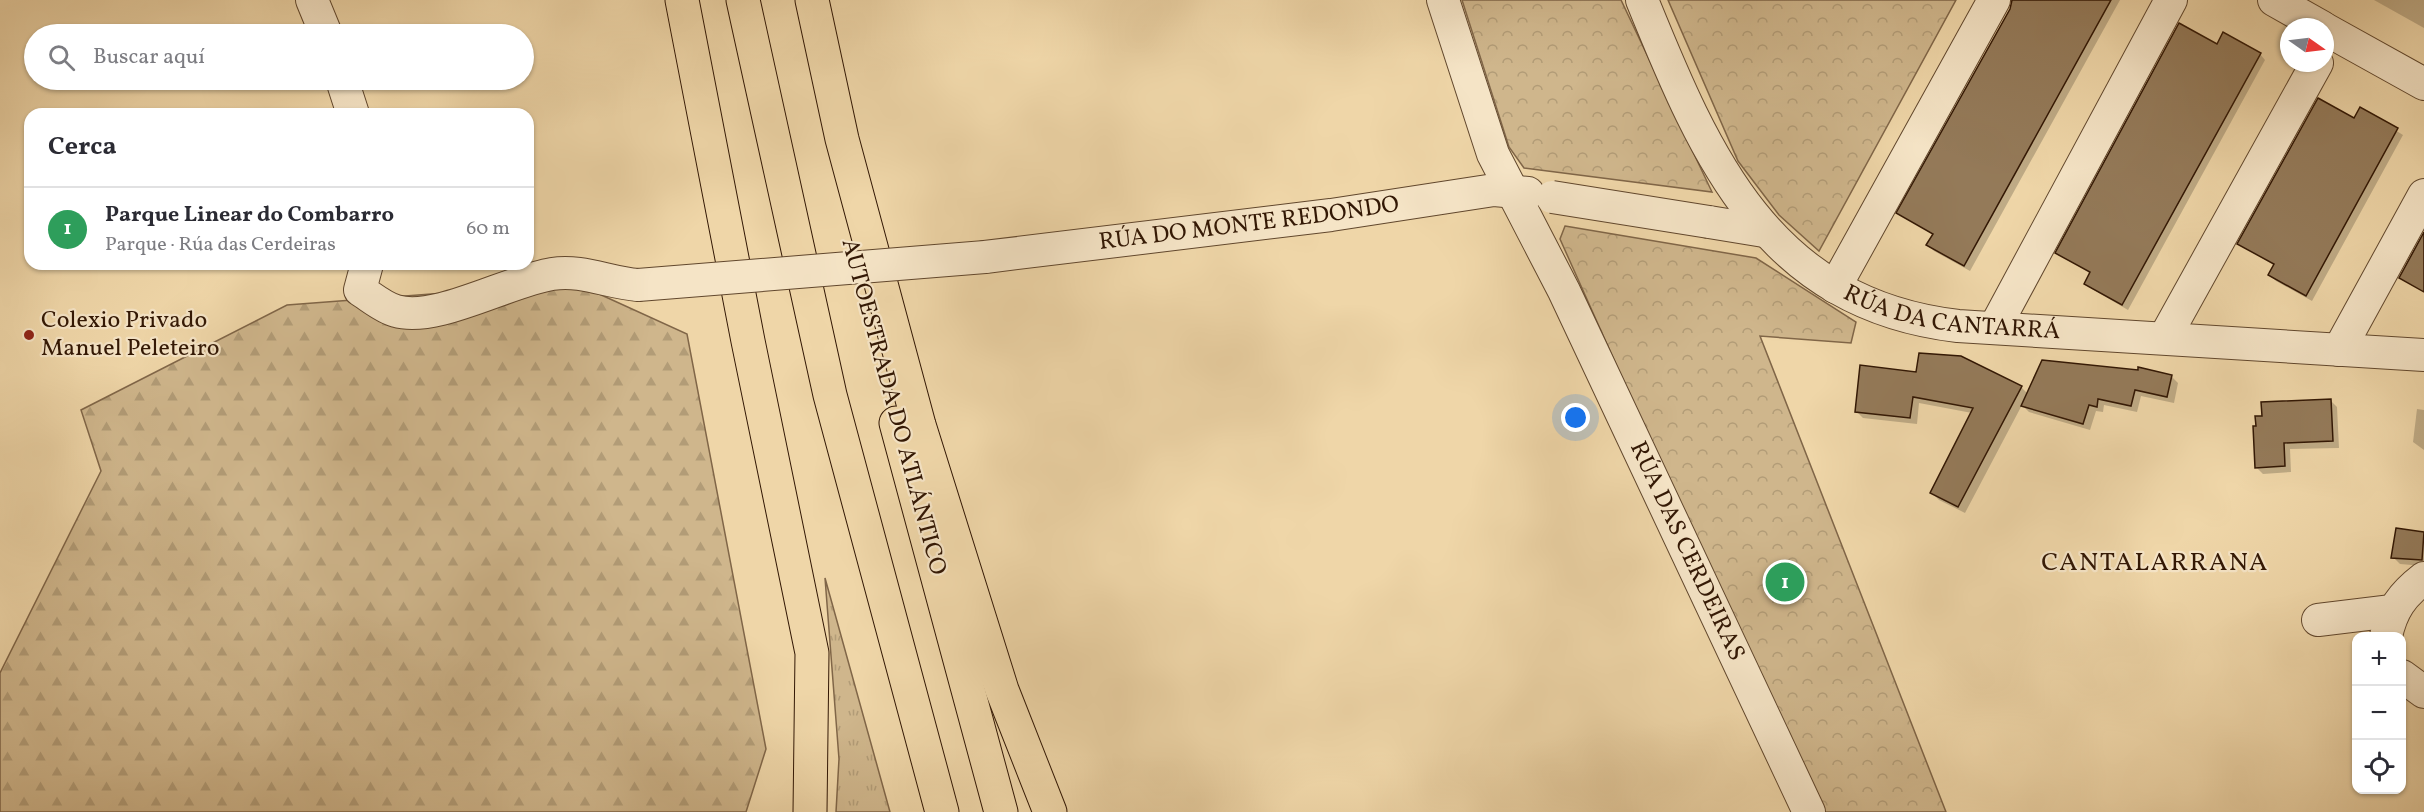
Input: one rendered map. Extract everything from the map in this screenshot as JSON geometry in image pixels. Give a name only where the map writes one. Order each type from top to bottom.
[{"type":"highway","points":[[682,0],[748,341],[812,653],[810,812]]},
{"type":"highway","points":[[743,0],[830,395],[942,812]]},
{"type":"highway","name":"AUTOESTRADA DO ATLÁNTICO","points":[[790,0],[804,67],[1001,812]]},
{"type":"highway","points":[[812,0],[842,139],[920,425],[1002,690],[1050,812]]},
{"type":"street","points":[[312,0],[322,24]]},
{"type":"street","points":[[1443,0],[1493,154],[1510,189]]},
{"type":"street","name":"RÚA DA CANTARRÁ","points":[[1642,0],[1720,169],[1740,201],[1764,231],[1796,260],[1835,287],[1878,307],[1920,320],[1995,327],[2424,355]]},
{"type":"street","points":[[1835,287],[1994,0]]},
{"type":"street","points":[[1995,327],[2172,0]]},
{"type":"street","points":[[2274,0],[2302,18]]},
{"type":"street","points":[[2334,38],[2424,84]]},
{"type":"street","points":[[2165,337],[2312,72]]},
{"type":"street","points":[[345,90],[351,108]]},
{"type":"street","name":"RÚA DO MONTE REDONDO","points":[[366,270],[360,290],[394,311],[411,314],[429,312],[513,284],[553,274],[593,276],[617,284],[638,285],[985,257],[1331,215],[1510,189],[1764,231]]},
{"type":"street","name":"RÚA DAS CERDEIRAS","points":[[1510,189],[1564,291],[1809,812]]},
{"type":"street","points":[[2339,350],[2424,195]]},
{"type":"street","points":[[2318,621],[2389,624],[2403,594],[2424,578]]},
{"type":"street","points":[[2406,679],[2424,692]]},
{"type":"green space","points":[[1462,0],[1621,0],[1712,192],[1524,168],[1509,147]]},
{"type":"green space","points":[[1668,0],[1956,0],[1819,251],[1779,215],[1738,161]]},
{"type":"green space","points":[[1565,226],[1756,258],[1856,322],[1851,343],[1760,336],[1946,812],[1816,812],[1560,239]]},
{"type":"green space","points":[[575,283],[687,334],[766,749],[746,812],[0,812],[0,673],[101,471],[81,410],[287,305]]},
{"type":"green space","points":[[825,578],[890,812],[836,812],[839,759]]},
{"type":"building","points":[[2012,0],[2111,0],[1964,266],[1926,245],[1933,234],[1896,213],[2010,9]]},
{"type":"building","points":[[2179,23],[2217,44],[2223,32],[2261,53],[2122,305],[2084,284],[2090,272],[2055,253]]},
{"type":"building","points":[[2318,98],[2354,118],[2360,107],[2398,128],[2306,296],[2268,275],[2274,264],[2237,244]]},
{"type":"building","points":[[2424,232],[2424,292],[2399,278]]},
{"type":"building","points":[[1919,353],[1961,356],[2022,386],[1958,507],[1930,493],[1973,408],[1913,397],[1910,418],[1855,412],[1860,365],[1916,372]]},
{"type":"building","points":[[2042,360],[2138,370],[2138,367],[2172,375],[2167,397],[2135,390],[2131,406],[2098,399],[2097,407],[2089,405],[2083,424],[2021,406]]},
{"type":"building","points":[[2331,399],[2333,441],[2284,443],[2285,466],[2255,468],[2253,426],[2256,426],[2255,416],[2262,416],[2261,402]]},
{"type":"building","points":[[2396,528],[2424,532],[2422,560],[2391,558]]},
{"type":"place","name":"Colexio Privado Manuel Peleteiro","points":[[29,335]]},
{"type":"place","name":"Parque Linear do Combarro","points":[[1785,582]]},
{"type":"district","name":"CANTALARRANA","points":[[2155,563]]}]
